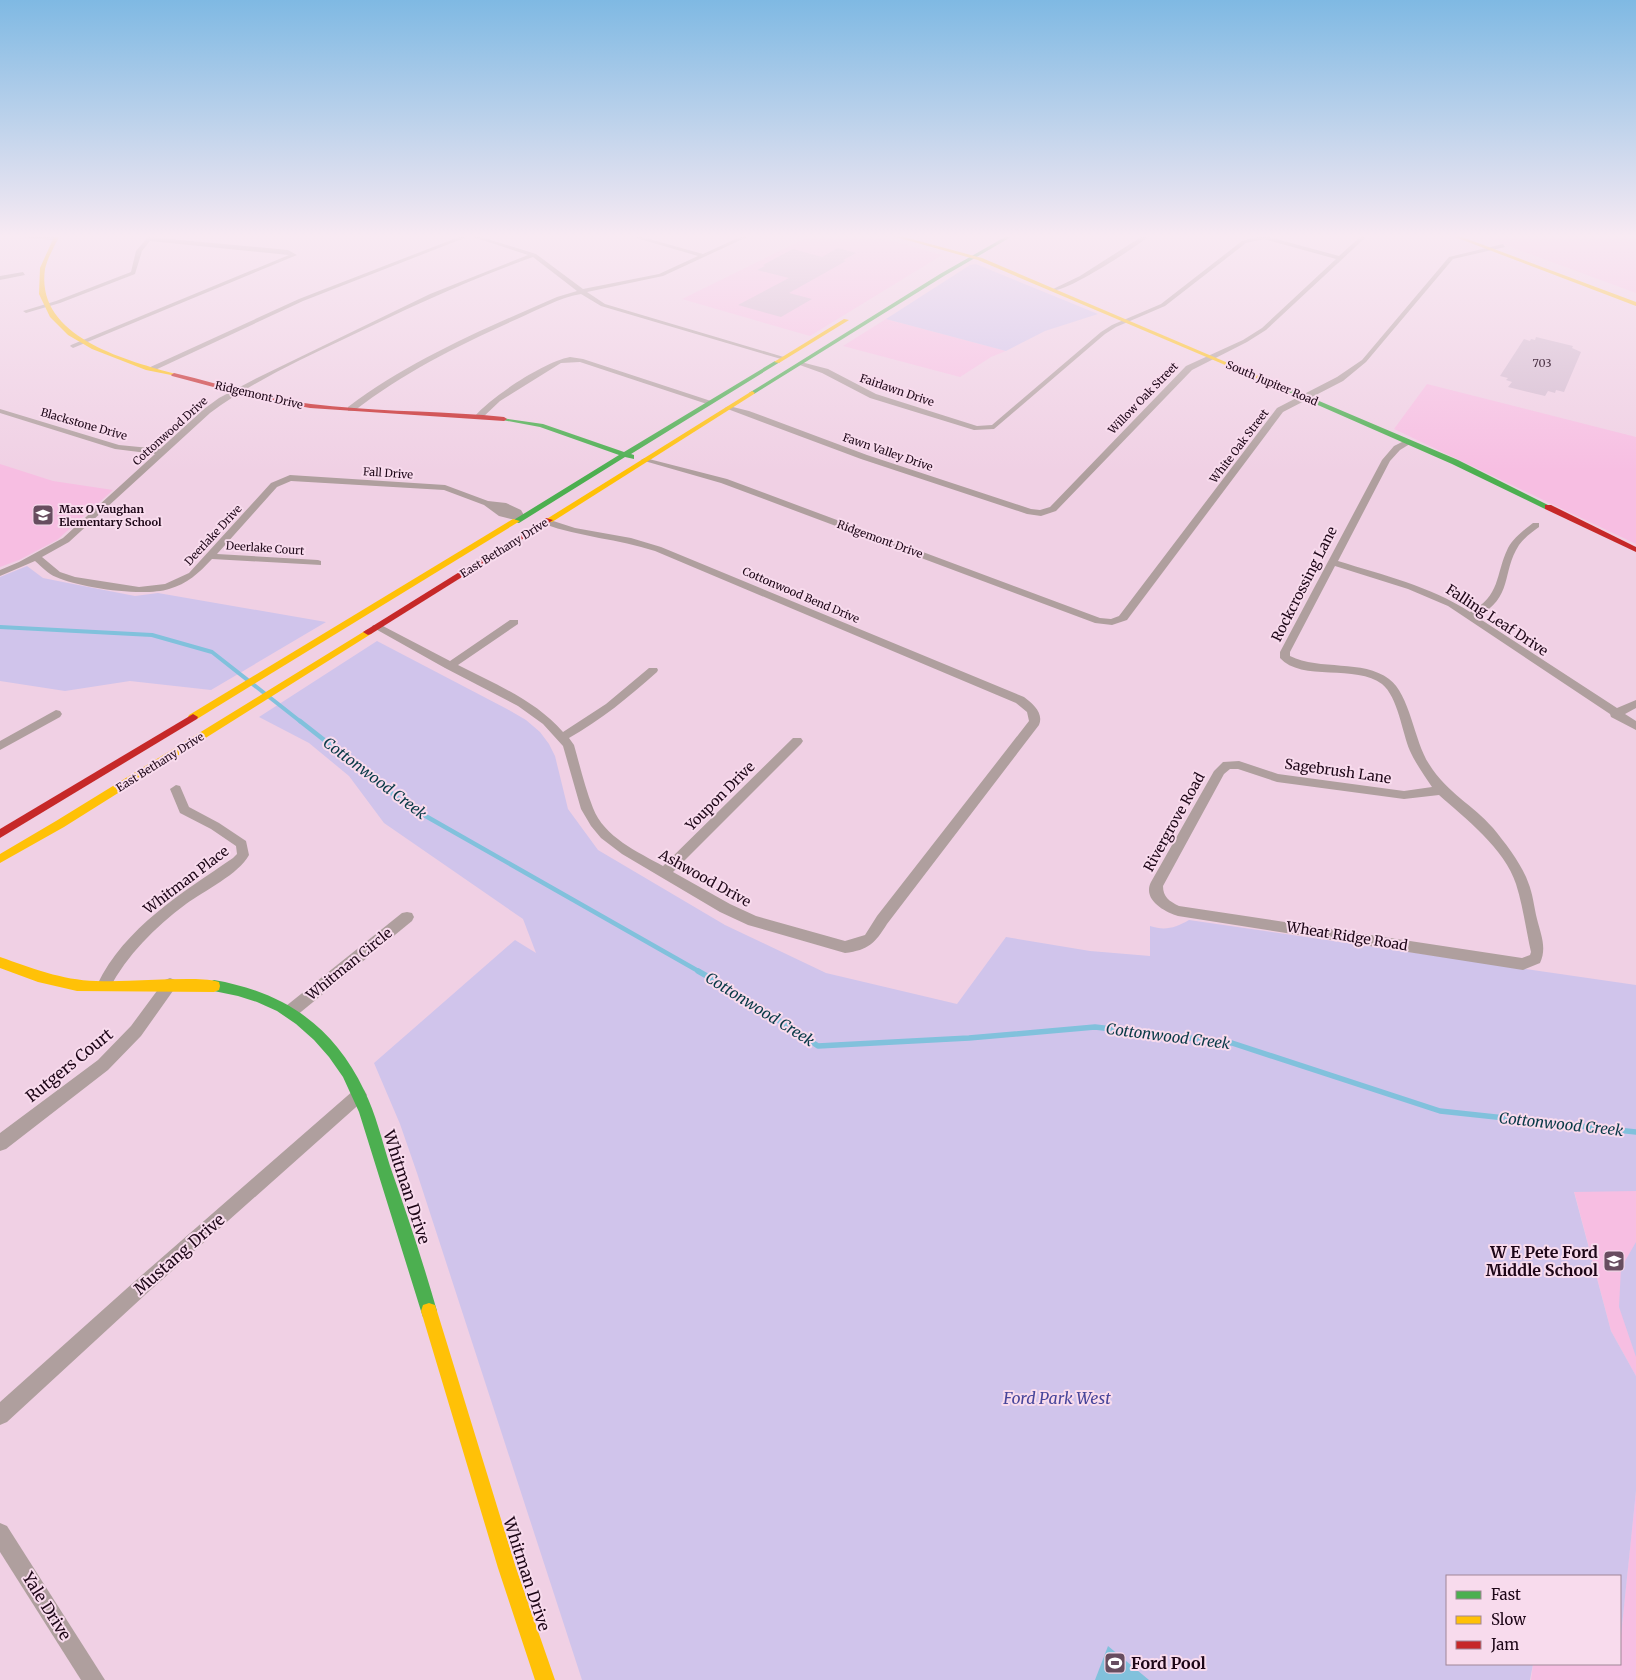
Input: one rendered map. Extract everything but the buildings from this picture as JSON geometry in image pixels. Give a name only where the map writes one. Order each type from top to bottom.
[{"type":"main road","points":[[30,315],[34,321]]},
{"type":"main road","name":"East Bethany Drive","points":[[0,860],[879,315]]},
{"type":"main road","name":"South Jupiter Road","points":[[1117,315],[1455,462],[1636,550]]},
{"type":"main road","name":"East Bethany Drive","points":[[0,834],[853,316]]},
{"type":"main road","name":"Ridgemont Drive","points":[[61,340],[73,346],[150,369],[301,405],[529,422],[552,428],[623,455],[645,460]]},
{"type":"main road","points":[[783,358],[801,364]]},
{"type":"main road","points":[[710,402],[729,408]]},
{"type":"main road","points":[[521,517],[547,522]]},
{"type":"main road","name":"Whitman Drive","points":[[0,962],[53,982],[78,985],[199,984],[235,990],[268,999],[291,1011],[309,1024],[332,1046],[351,1074],[403,1223],[507,1568],[545,1680]]},
{"type":"street","points":[[73,346],[148,315]]},
{"type":"street","points":[[150,369],[268,315]]},
{"type":"street","name":"Cottonwood Drive","points":[[0,573],[36,557],[71,537],[207,411],[237,391],[389,315]]},
{"type":"street","points":[[351,409],[373,391],[456,345],[521,315]]},
{"type":"street","points":[[641,315],[783,358]]},
{"type":"street","points":[[1128,320],[1139,315]]},
{"type":"street","name":"Willow Oak Street","points":[[1041,513],[1053,508],[1182,374],[1195,364],[1245,341],[1264,329],[1278,315]]},
{"type":"street","name":"White Oak Street","points":[[1112,622],[1123,618],[1275,416],[1287,406],[1340,379],[1368,358],[1403,315]]},
{"type":"street","name":"Fairlawn Drive","points":[[801,364],[825,371],[873,396],[971,426],[989,428],[998,425],[1102,333],[1128,320]]},
{"type":"street","points":[[478,417],[497,399],[559,361],[570,359],[581,360],[710,402]]},
{"type":"street","name":"Fawn Valley Drive","points":[[729,408],[864,457],[1030,512],[1041,513]]},
{"type":"street","name":"Blackstone Drive","points":[[0,411],[118,447],[164,452]]},
{"type":"street","name":"Rockcrossing Lane","points":[[1409,442],[1397,448],[1386,460],[1284,652],[1285,658],[1302,665],[1374,674],[1390,682],[1395,691],[1416,751],[1424,766],[1441,790],[1488,830],[1512,864],[1522,883],[1538,952],[1536,959]]},
{"type":"street","name":"Ridgemont Drive","points":[[645,460],[724,481],[1099,620],[1112,622]]},
{"type":"street","name":"Fall Drive","points":[[285,479],[299,478],[445,488],[486,503],[493,510],[510,517],[521,517]]},
{"type":"street","name":"Deerlake Drive","points":[[36,557],[57,574],[73,580],[146,590],[180,582],[192,575],[274,485],[285,479]]},
{"type":"street","name":"Cottonwood Bend Drive","points":[[547,522],[580,532],[634,541],[649,546],[1020,700],[1032,710],[1035,716]]},
{"type":"street","points":[[1471,616],[1490,606],[1498,595],[1512,550],[1521,537],[1536,524]]},
{"type":"street","name":"Deerlake Court","points":[[210,556],[318,563]]},
{"type":"street","name":"Falling Leaf Drive","points":[[1331,562],[1426,593],[1471,616],[1636,726]]},
{"type":"street","points":[[449,666],[514,622]]},
{"type":"street","name":"Ashwood Drive","points":[[377,627],[522,703],[547,721],[568,745],[586,809],[606,835],[626,851],[725,908],[753,921],[845,947],[863,943],[876,932],[888,913],[1032,728],[1035,716]]},
{"type":"street","points":[[562,737],[610,708],[653,670]]},
{"type":"street","points":[[1616,714],[1636,704]]},
{"type":"street","points":[[0,746],[56,714]]},
{"type":"street","name":"Youpon Drive","points":[[664,873],[797,741]]},
{"type":"street","name":"Sagebrush Lane","points":[[1232,764],[1277,778],[1404,795],[1441,790]]},
{"type":"street","name":"Rivergrove Road","points":[[1160,901],[1157,896],[1156,886],[1220,771],[1222,768],[1232,764]]},
{"type":"street","name":"Whitman Place","points":[[104,985],[111,969],[164,912],[238,862],[243,855],[242,844],[215,826],[184,810],[176,789]]},
{"type":"street","name":"Wheat Ridge Road","points":[[1160,901],[1165,906],[1178,911],[1522,964],[1536,959]]},
{"type":"street","name":"Whitman Circle","points":[[291,1011],[407,917]]},
{"type":"street","name":"Rutgers Court","points":[[0,1142],[103,1064],[136,1031],[170,984]]},
{"type":"street","name":"Mustang Drive","points":[[0,1416],[140,1288],[359,1095]]},
{"type":"street","name":"Yale Drive","points":[[0,1533],[94,1680]]},
{"type":"shaded area","points":[[739,315],[844,315],[810,336]]},
{"type":"shaded area","points":[[886,319],[1006,351],[991,357],[960,377],[843,346]]},
{"type":"shaded area","points":[[1427,384],[1636,437],[1636,544],[1394,429]]},
{"type":"shaded area","name":"Max O Vaughan Elementary School","points":[[0,464],[53,481],[113,490],[57,540],[19,560],[0,567]]},
{"type":"shaded area","name":"W E Pete Ford Middle School","points":[[1574,1191],[1636,1191],[1636,1376],[1611,1331]]},
{"type":"shaded area","points":[[1636,1491],[1636,1680],[1531,1680],[1533,1665],[1621,1665],[1621,1634]]},
{"type":"green space","points":[[892,315],[1094,315],[1045,331],[1006,351],[886,319]]},
{"type":"green space","points":[[27,566],[43,578],[135,596],[158,593],[326,622],[211,690],[130,681],[65,691],[0,681],[0,577]]},
{"type":"green space","name":"Ford Park West","points":[[377,641],[507,709],[526,720],[540,732],[555,756],[568,809],[598,850],[725,925],[826,973],[957,1004],[1006,937],[1090,951],[1150,956],[1150,926],[1170,928],[1189,920],[1636,985],[1636,1191],[1574,1192],[1611,1331],[1636,1376],[1636,1491],[1621,1635],[1621,1575],[1446,1575],[1446,1665],[1533,1665],[1530,1680],[582,1680],[417,1173],[400,1124],[374,1063],[515,940],[536,953],[523,919],[384,823],[349,776],[309,743],[259,717]]},
{"type":"green space","points":[[1636,1242],[1636,1357],[1619,1307],[1621,1268]]},
{"type":"water","name":"Ford Pool","points":[[1108,1646],[1149,1680],[1095,1680]]},
{"type":"waterway","name":"Cottonwood Creek","points":[[0,627],[152,635],[212,652],[301,722]]},
{"type":"waterway","name":"Cottonwood Creek","points":[[300,721],[408,806],[700,972]]},
{"type":"waterway","name":"Cottonwood Creek","points":[[698,971],[740,995],[818,1046],[969,1038],[1095,1027],[1232,1043],[1440,1111],[1636,1132]]},
{"type":"traffic: fast","points":[[752,393],[877,315]]},
{"type":"traffic: fast","points":[[516,521],[777,362]]},
{"type":"traffic: fast","points":[[1272,383],[1455,462],[1548,507]]},
{"type":"traffic: fast","points":[[504,419],[541,425],[631,457]]},
{"type":"traffic: fast","points":[[214,986],[238,990],[261,997],[282,1007],[319,1035],[348,1072],[366,1112],[429,1311]]},
{"type":"traffic: slow","points":[[52,315],[70,333],[94,348],[121,359],[174,375]]},
{"type":"traffic: slow","points":[[1113,315],[1272,383]]},
{"type":"traffic: slow","points":[[777,362],[846,320]]},
{"type":"traffic: slow","points":[[549,520],[752,393]]},
{"type":"traffic: slow","points":[[193,717],[516,521]]},
{"type":"traffic: slow","points":[[0,859],[60,824],[368,632]]},
{"type":"traffic: slow","points":[[0,962],[57,982],[77,985],[111,987],[180,984],[214,986]]},
{"type":"traffic: slow","points":[[429,1311],[507,1568],[545,1680]]},
{"type":"traffic: jam","points":[[174,375],[290,403],[310,406],[504,419]]},
{"type":"traffic: jam","points":[[1548,507],[1636,550]]},
{"type":"traffic: jam","points":[[368,632],[549,520]]},
{"type":"traffic: jam","points":[[0,834],[193,717]]},
{"type":"place","name":"Max O Vaughan Elementary School","points":[[43,515]]},
{"type":"place","name":"W E Pete Ford Middle School","points":[[1614,1261]]},
{"type":"place","name":"Ford Pool","points":[[1115,1663]]}]
